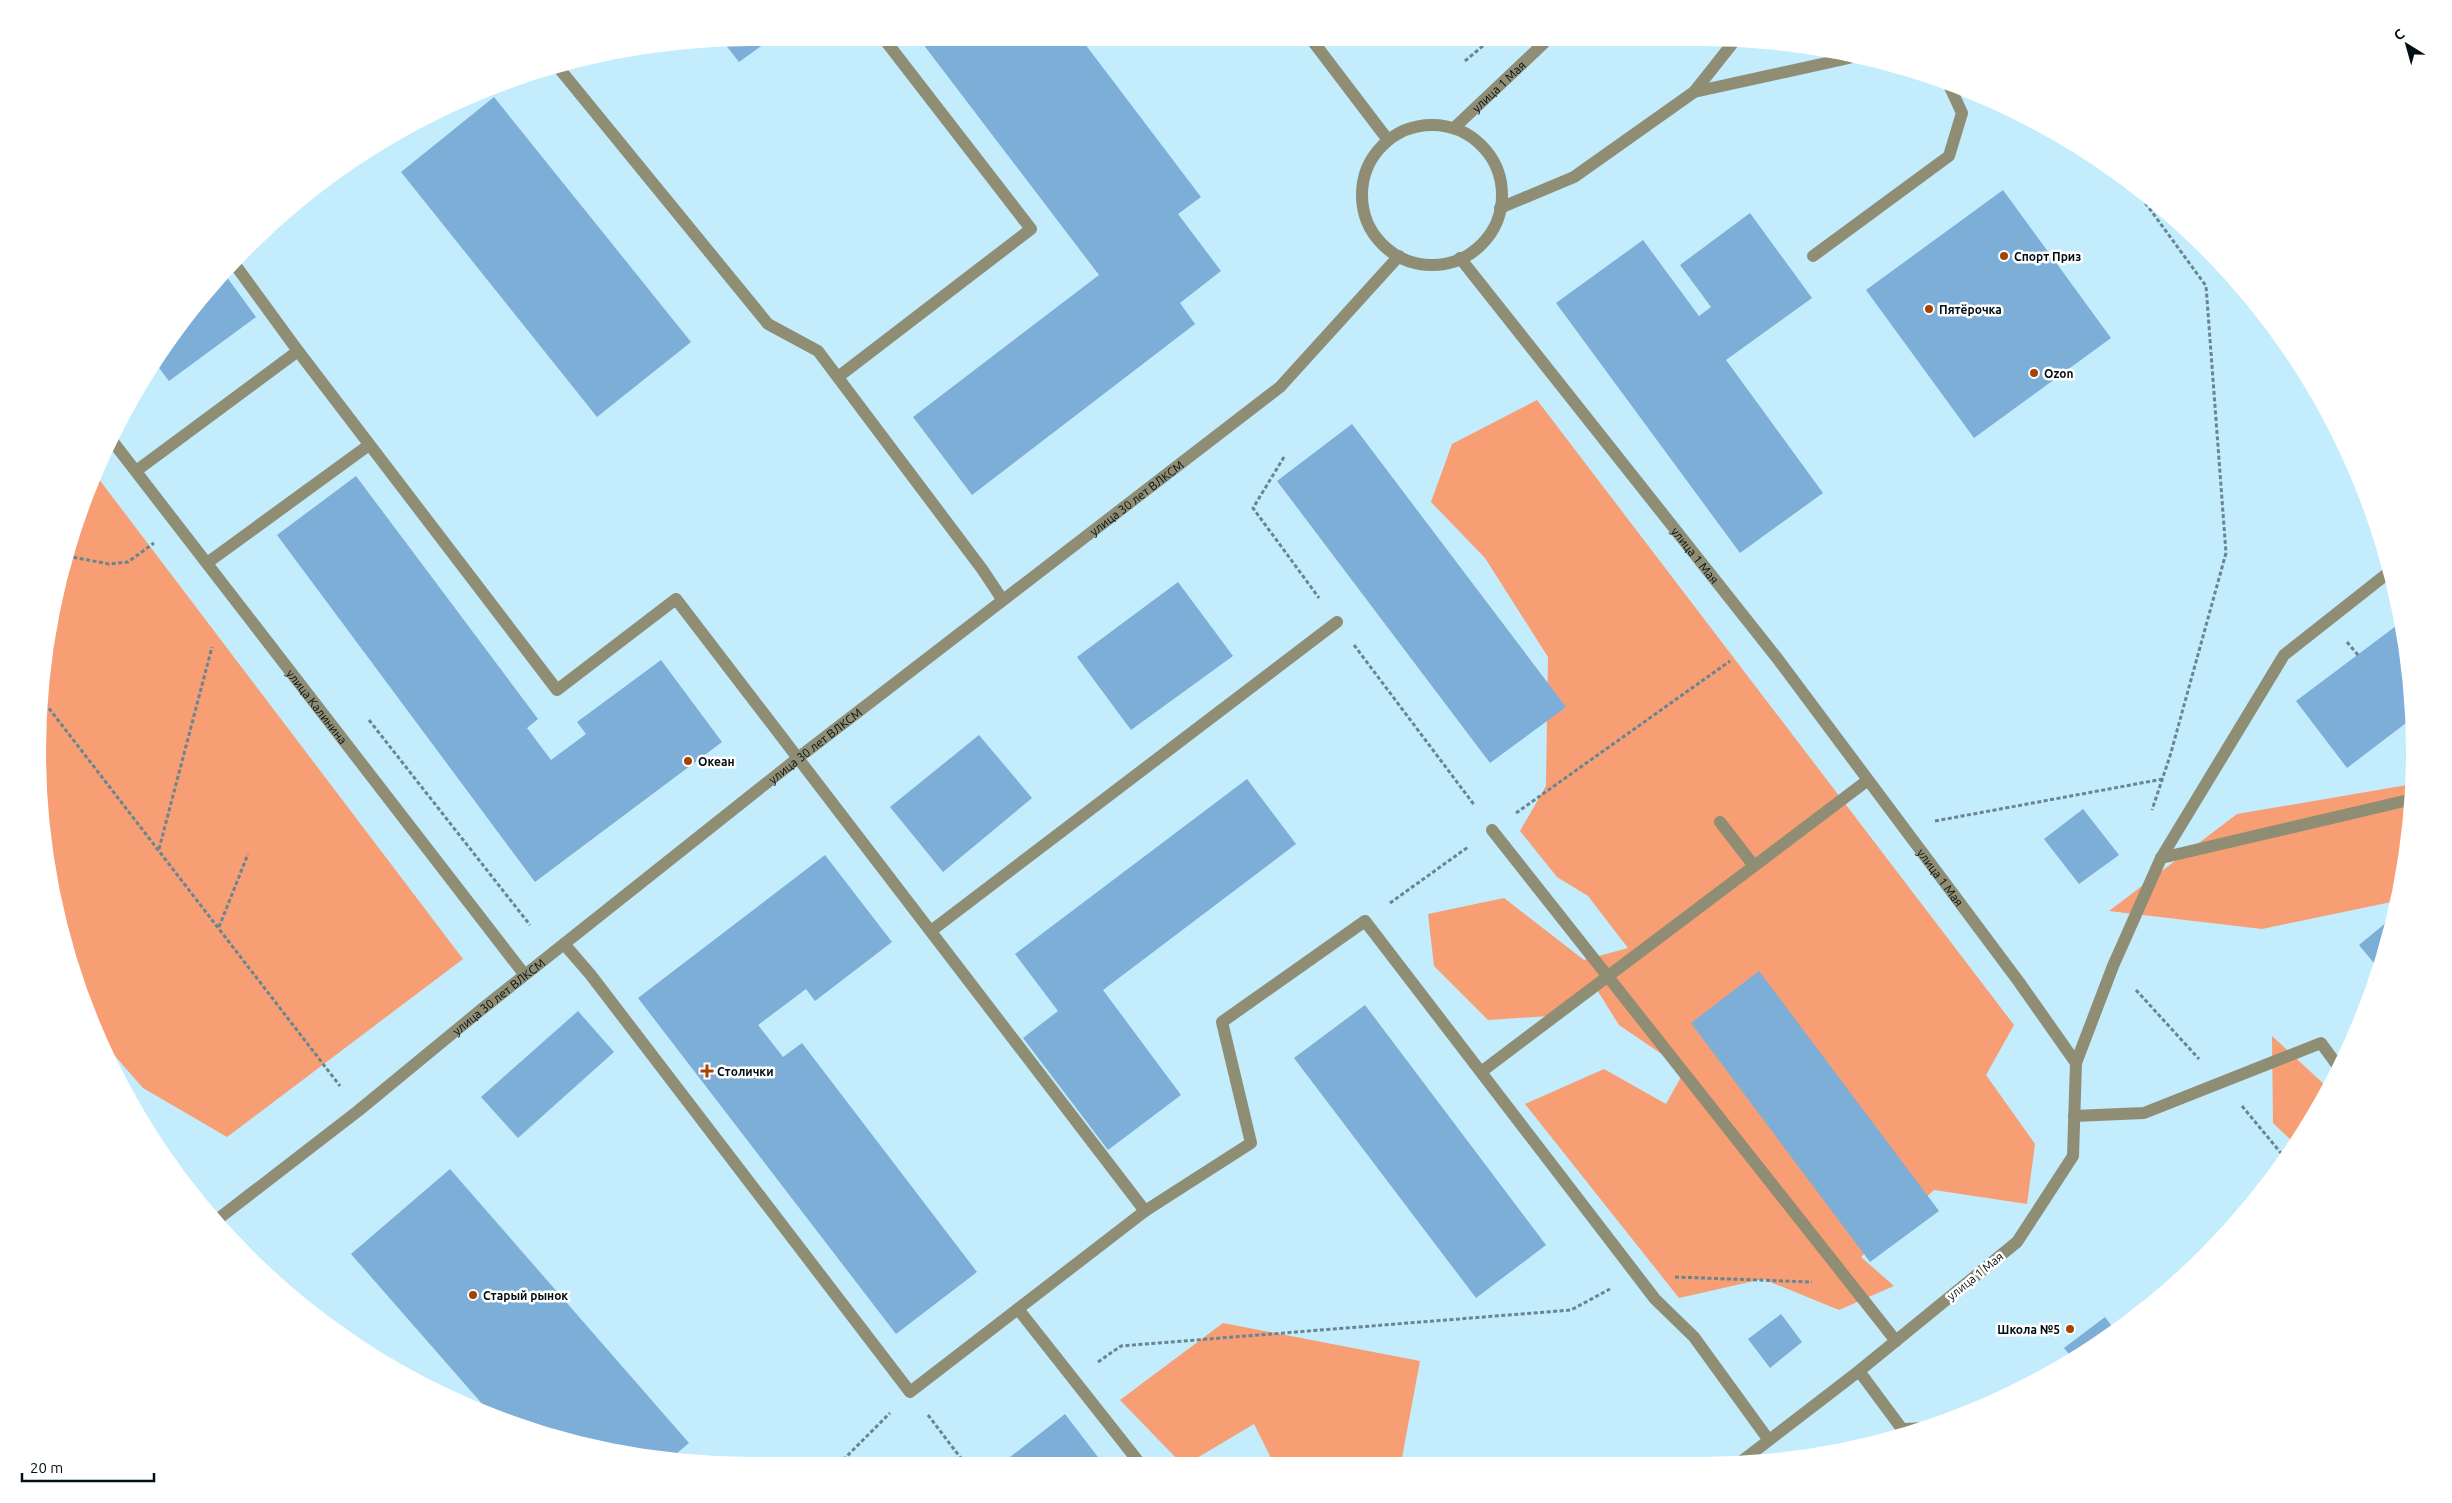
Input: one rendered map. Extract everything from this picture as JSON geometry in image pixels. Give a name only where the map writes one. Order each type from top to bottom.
[{"type":"street","points":[[838,377],[1031,229],[890,46]]},
{"type":"street","points":[[1317,46],[1388,140]]},
{"type":"street","name":"улица 1 Мая","points":[[1454,128],[1541,46]]},
{"type":"street","points":[[1500,208],[1574,177],[1694,92],[1729,47]]},
{"type":"street","points":[[1694,92],[1839,60]]},
{"type":"street","points":[[562,72],[768,324],[818,351],[982,569],[1002,599]]},
{"type":"street","points":[[1813,256],[1950,156],[1962,113],[1953,94]]},
{"type":"street","points":[[1431,125],[1454,128],[1472,137],[1487,151],[1497,168],[1501,188],[1500,208],[1493,229],[1478,246],[1460,258],[1440,264],[1419,264],[1399,256],[1380,243],[1368,224],[1362,202],[1364,178],[1372,157],[1388,140],[1408,128],[1431,125]]},
{"type":"street","name":"улица 30 лет ВЛКСМ","points":[[221,1217],[358,1111],[524,974],[798,758],[1002,599],[1280,387],[1399,256]]},
{"type":"street","name":"улица 1 Мая","points":[[1460,258],[1776,658],[2019,982],[2076,1063],[2073,1156],[2017,1242],[1859,1371],[1768,1439],[1756,1454]]},
{"type":"street","points":[[238,269],[369,445],[557,690],[676,599],[1145,1211]]},
{"type":"street","points":[[136,471],[298,351]]},
{"type":"street","points":[[207,563],[369,445]]},
{"type":"street","name":"улица Калинина","points":[[116,446],[524,974]]},
{"type":"street","points":[[2076,1063],[2113,966],[2161,858],[2284,655],[2384,576]]},
{"type":"street","points":[[930,932],[1337,622]]},
{"type":"street","points":[[1481,1072],[1868,780]]},
{"type":"street","points":[[2161,858],[2404,801]]},
{"type":"street","points":[[1720,822],[1754,866]]},
{"type":"street","points":[[1492,830],[1896,1340]]},
{"type":"street","points":[[564,944],[590,974],[910,1392],[1145,1211],[1251,1142],[1222,1022],[1365,921],[1636,1275],[1655,1299],[1694,1337],[1768,1439]]},
{"type":"street","points":[[2074,1116],[2144,1113],[2321,1043],[2335,1059]]},
{"type":"street","points":[[1018,1309],[1135,1457]]},
{"type":"street","points":[[1859,1371],[1901,1427]]},
{"type":"path","points":[[1465,61],[1483,46]]},
{"type":"path","points":[[2148,206],[2206,286],[2226,553],[2163,779],[2150,816]]},
{"type":"path","points":[[74,557],[109,564],[128,562],[155,543]]},
{"type":"path","points":[[159,850],[212,647]]},
{"type":"path","points":[[1365,921],[1730,661]]},
{"type":"path","points":[[48,707],[358,1111]]},
{"type":"path","points":[[366,716],[530,925]]},
{"type":"path","points":[[1903,827],[2163,779]]},
{"type":"path","points":[[218,927],[248,854]]},
{"type":"path","points":[[1073,1379],[1121,1346],[1572,1310],[1636,1275],[1850,1283]]},
{"type":"path","points":[[845,1457],[910,1392],[960,1457]]},
{"type":"shaded area","points":[[1537,400],[2014,1025],[1986,1075],[2035,1144],[2027,1204],[1934,1190],[1861,1257],[1894,1286],[1839,1310],[1763,1279],[1679,1298],[1525,1104],[1604,1069],[1666,1104],[1685,1070],[1619,1025],[1594,985],[1549,1016],[1488,1020],[1434,966],[1428,914],[1504,898],[1584,960],[1628,948],[1588,896],[1557,877],[1520,831],[1546,786],[1548,657],[1485,558],[1431,502],[1452,444]]},
{"type":"shaded area","points":[[100,481],[463,959],[227,1137],[143,1088],[117,1058],[84,978],[70,934],[60,889],[52,844],[48,798],[46,752],[52,659],[70,569]]},
{"type":"shaded area","points":[[2405,785],[2400,844],[2389,902],[2262,929],[2109,911],[2237,814]]},
{"type":"shaded area","points":[[2272,1036],[2322,1083],[2290,1139],[2273,1123]]},
{"type":"shaded area","points":[[1223,1323],[1420,1361],[1402,1457],[1270,1457],[1254,1424],[1198,1457],[1175,1457],[1120,1400]]},
{"type":"building","points":[[761,46],[739,62],[727,47]]},
{"type":"building","points":[[925,46],[1087,46],[1201,197],[1178,214],[1221,271],[1180,303],[1195,324],[972,495],[913,417],[1099,275]]},
{"type":"building","points":[[494,97],[691,342],[597,417],[401,172]]},
{"type":"building","points":[[2003,190],[2111,338],[1974,438],[1866,290]]},
{"type":"building","points":[[1750,213],[1812,298],[1726,360],[1823,493],[1740,553],[1556,303],[1643,240],[1699,316],[1711,307],[1680,265]]},
{"type":"building","points":[[228,279],[256,317],[169,381],[160,369],[192,322]]},
{"type":"building","points":[[1352,424],[1566,707],[1490,763],[1277,481]]},
{"type":"building","points":[[356,476],[538,719],[527,728],[551,760],[586,734],[577,722],[661,660],[722,742],[535,882],[277,535]]},
{"type":"building","points":[[1178,582],[1233,656],[1131,730],[1077,657]]},
{"type":"building","points":[[2394,627],[2400,659],[2405,724],[2347,768],[2296,701]]},
{"type":"building","points":[[979,735],[1032,798],[943,872],[890,807]]},
{"type":"building","points":[[1247,779],[1296,844],[1103,990],[1181,1095],[1108,1150],[1023,1038],[1058,1011],[1015,954]]},
{"type":"building","points":[[2083,809],[2119,855],[2079,884],[2044,839]]},
{"type":"building","points":[[825,855],[892,942],[815,1001],[806,989],[758,1025],[783,1057],[802,1043],[977,1272],[896,1334],[638,998]]},
{"type":"building","points":[[2384,924],[2373,962],[2359,945]]},
{"type":"building","points":[[1759,971],[1939,1211],[1870,1262],[1691,1023]]},
{"type":"building","points":[[1365,1005],[1546,1245],[1476,1298],[1294,1058]]},
{"type":"building","points":[[578,1011],[614,1052],[518,1138],[481,1097]]},
{"type":"building","name":"Старый рынок","points":[[450,1169],[689,1443],[678,1453],[614,1443],[569,1433],[481,1403],[351,1254]]},
{"type":"building","points":[[1781,1314],[1802,1342],[1770,1368],[1748,1339]]},
{"type":"building","points":[[2105,1317],[2111,1325],[2068,1353],[2064,1348]]},
{"type":"building","points":[[1065,1414],[1098,1457],[1010,1457]]},
{"type":"place","name":"Спорт Приз","points":[[2004,256]]},
{"type":"place","name":"Пятёрочка","points":[[1929,309]]},
{"type":"place","name":"Ozon","points":[[2034,373]]},
{"type":"place","name":"Океан","points":[[688,761]]},
{"type":"place","name":"Столички","points":[[707,1071]]},
{"type":"place","name":"Старый рынок","points":[[473,1295]]},
{"type":"place","name":"Школа №5","points":[[2070,1329]]}]
